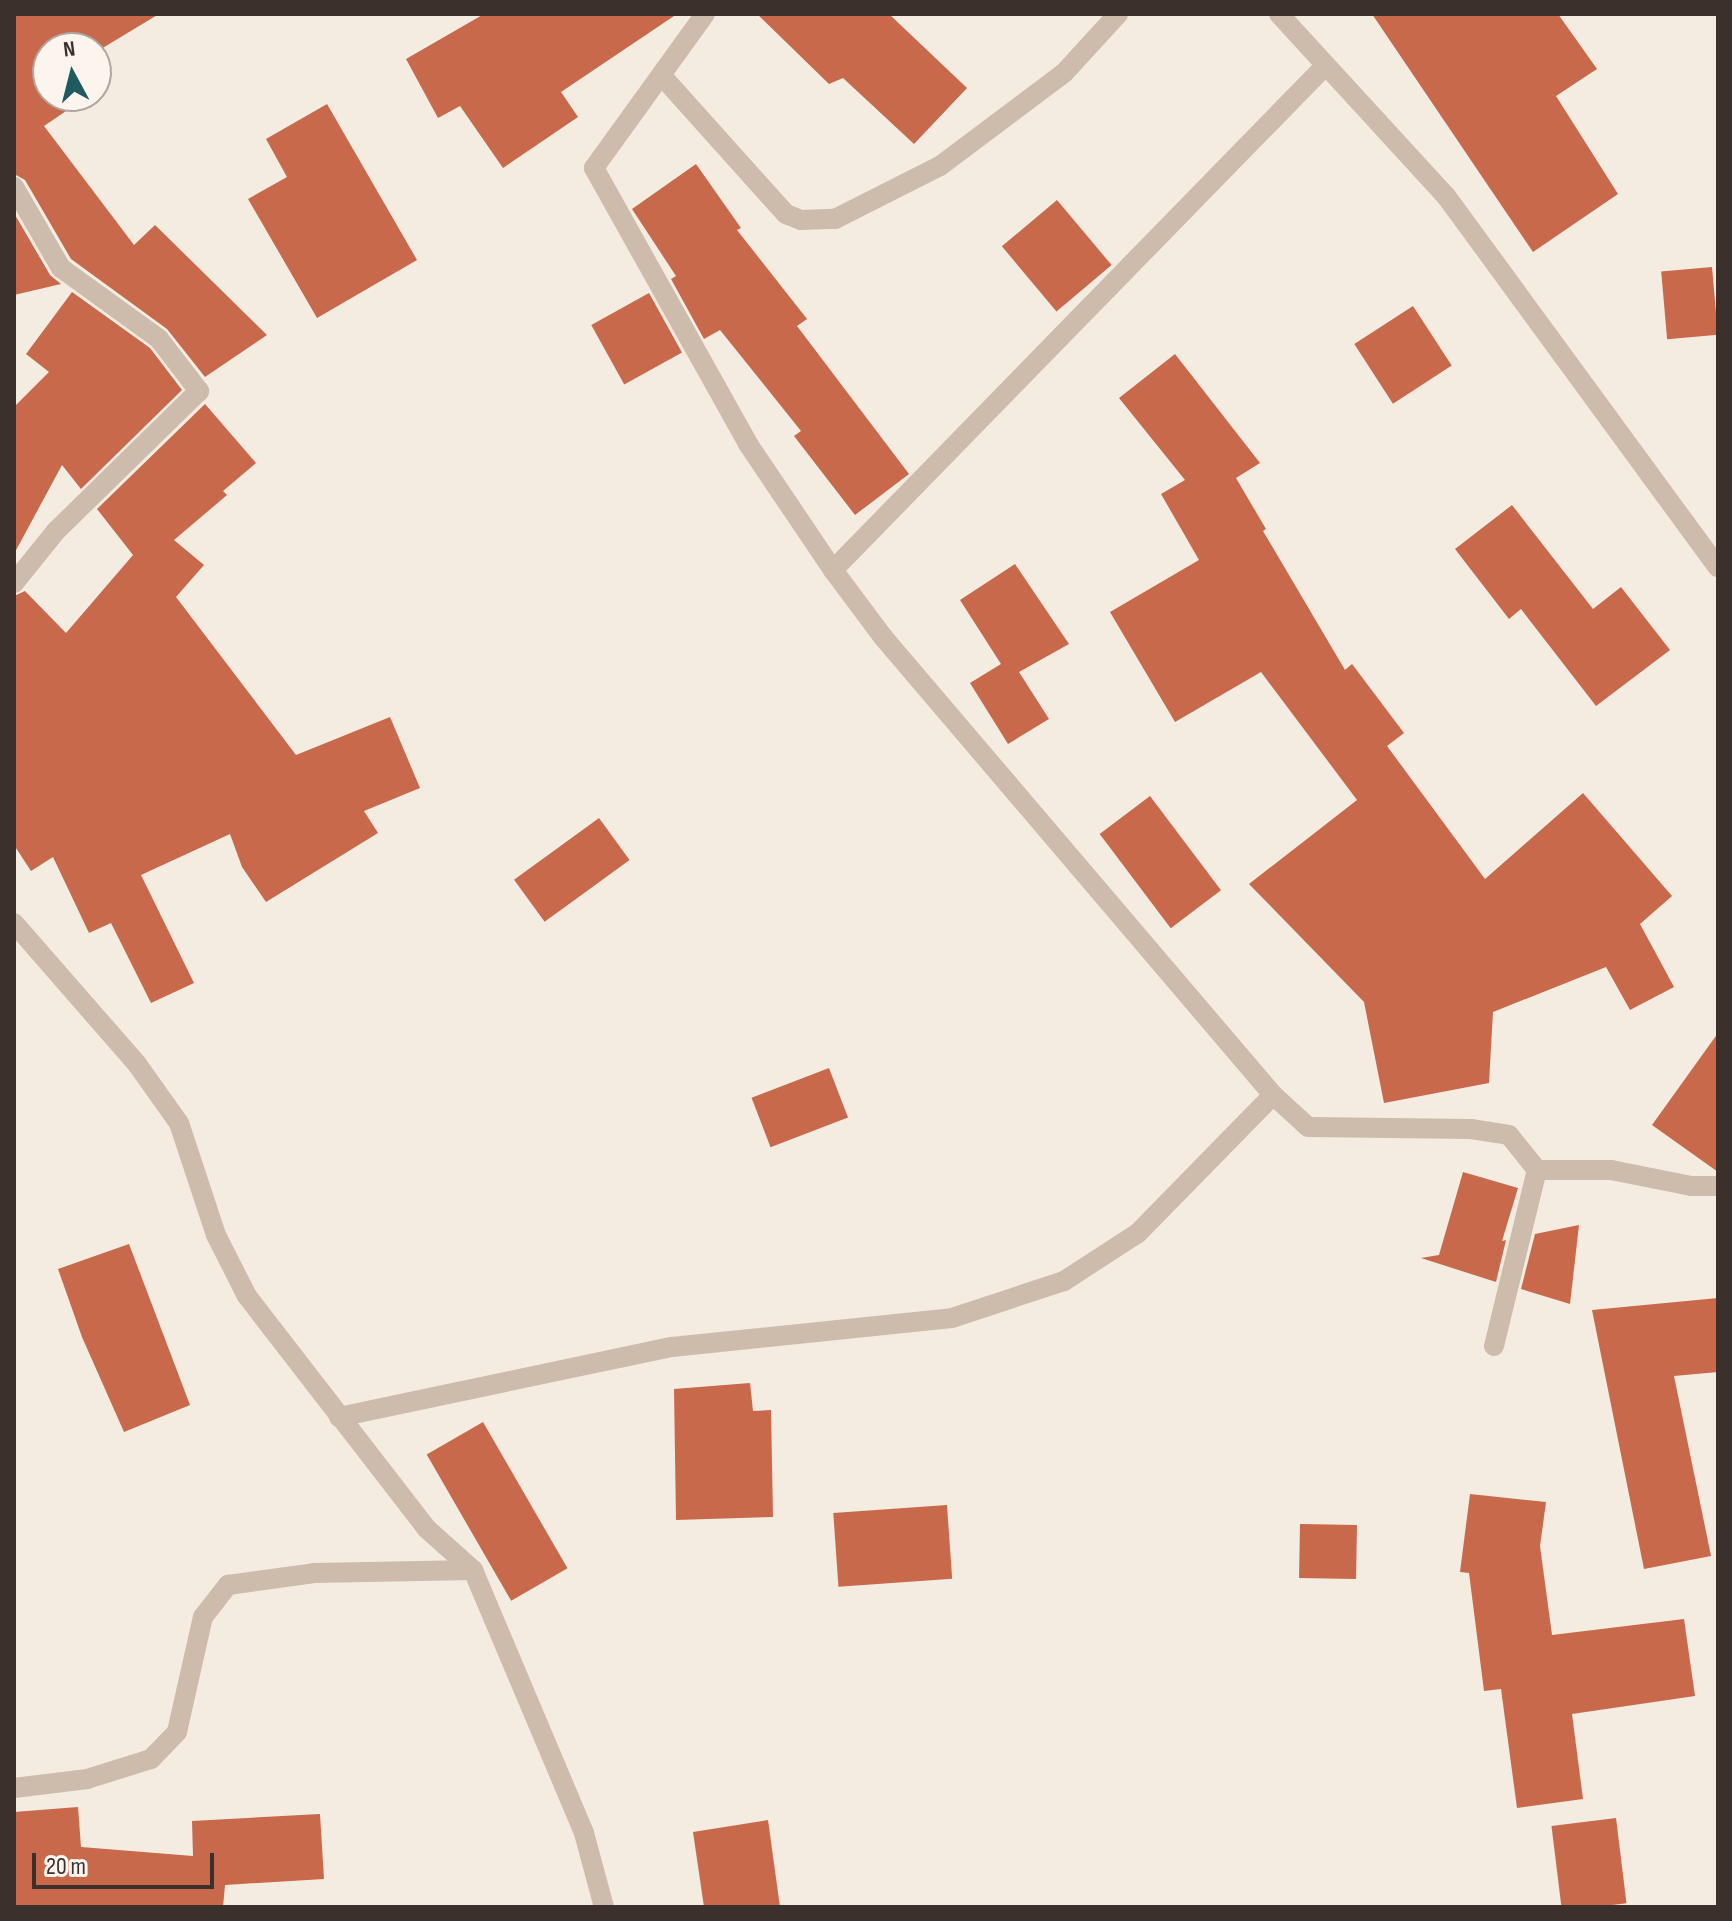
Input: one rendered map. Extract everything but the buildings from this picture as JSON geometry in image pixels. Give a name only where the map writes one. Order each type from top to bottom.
[{"type":"street","points":[[705,14],[594,168],[748,444],[833,570],[883,637],[1273,1095],[1308,1127],[1471,1129],[1509,1135],[1537,1170]]},
{"type":"street","points":[[662,76],[786,214],[801,220],[835,219],[940,166],[1064,73],[1118,14]]},
{"type":"street","points":[[1279,14],[1324,67],[1383,124],[1446,196],[1718,567]]},
{"type":"street","points":[[833,570],[1324,67]]},
{"type":"street","points":[[14,187],[61,268],[159,339],[199,391],[56,531],[14,583]]},
{"type":"street","points":[[14,923],[137,1064],[179,1123],[216,1235],[247,1296],[426,1528],[473,1570],[584,1833],[604,1907]]},
{"type":"street","points":[[339,1417],[672,1347],[952,1318],[1064,1281],[1138,1233],[1273,1095]]},
{"type":"street","points":[[1537,1170],[1611,1170],[1691,1186],[1718,1186]]},
{"type":"street","points":[[1494,1346],[1537,1170]]},
{"type":"street","points":[[14,1788],[87,1779],[151,1759],[177,1732],[203,1617],[228,1585],[314,1573],[473,1570]]}]
